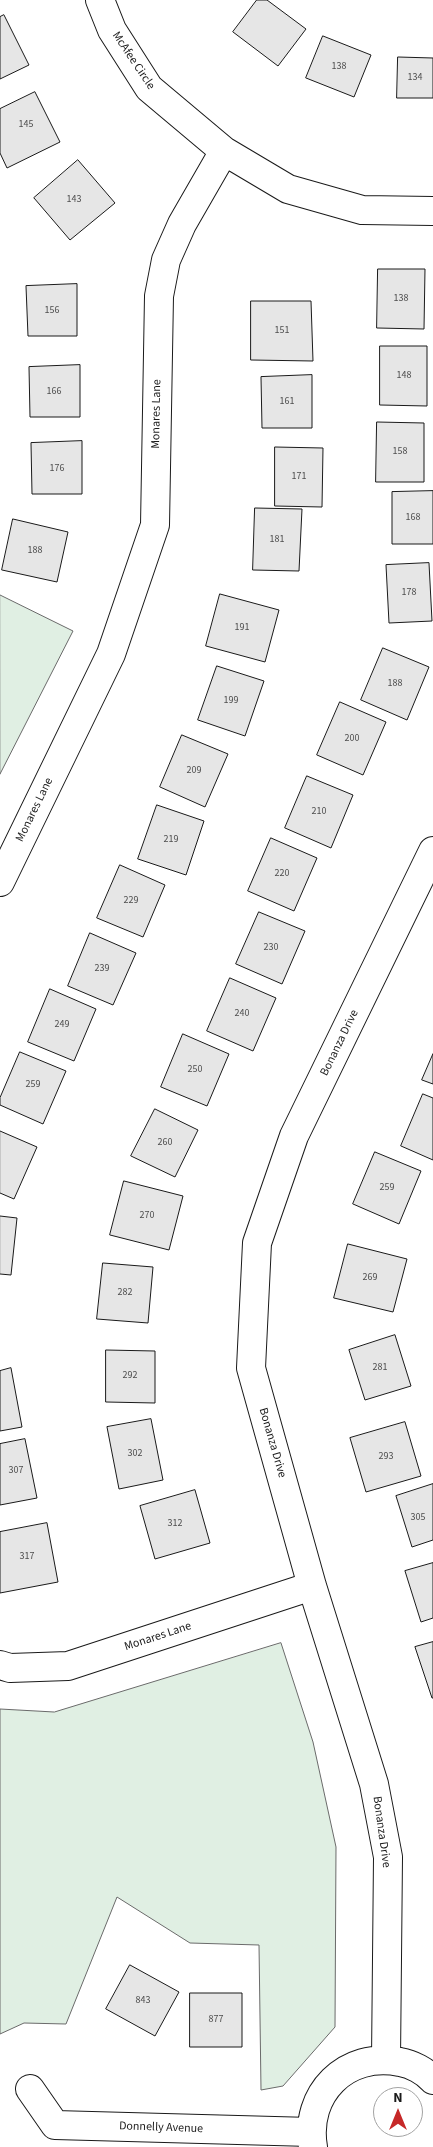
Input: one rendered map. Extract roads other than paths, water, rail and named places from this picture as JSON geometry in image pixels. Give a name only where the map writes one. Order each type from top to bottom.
[{"type":"street","name":"McAfee Circle","points":[[100,0],[112,30],[148,88],[224,151]]},
{"type":"street","points":[[224,151],[288,188],[362,210],[433,211]]},
{"type":"street","name":"Monares Lane","points":[[0,882],[112,654],[155,525],[159,296],[166,260],[182,224],[224,151]]},
{"type":"street","name":"Bonanza Drive","points":[[386,2059],[388,1857],[374,1784],[312,1586],[251,1368],[257,1243],[294,1136],[433,851]]},
{"type":"street","name":"Monares Lane","points":[[0,1665],[10,1668],[68,1666],[312,1586]]},
{"type":"street","points":[[312,2140],[316,2104],[332,2080],[357,2064],[386,2059],[408,2064],[429,2075],[433,2080]]},
{"type":"street","name":"Donnelly Avenue","points":[[30,2089],[55,2125],[312,2140]]}]
